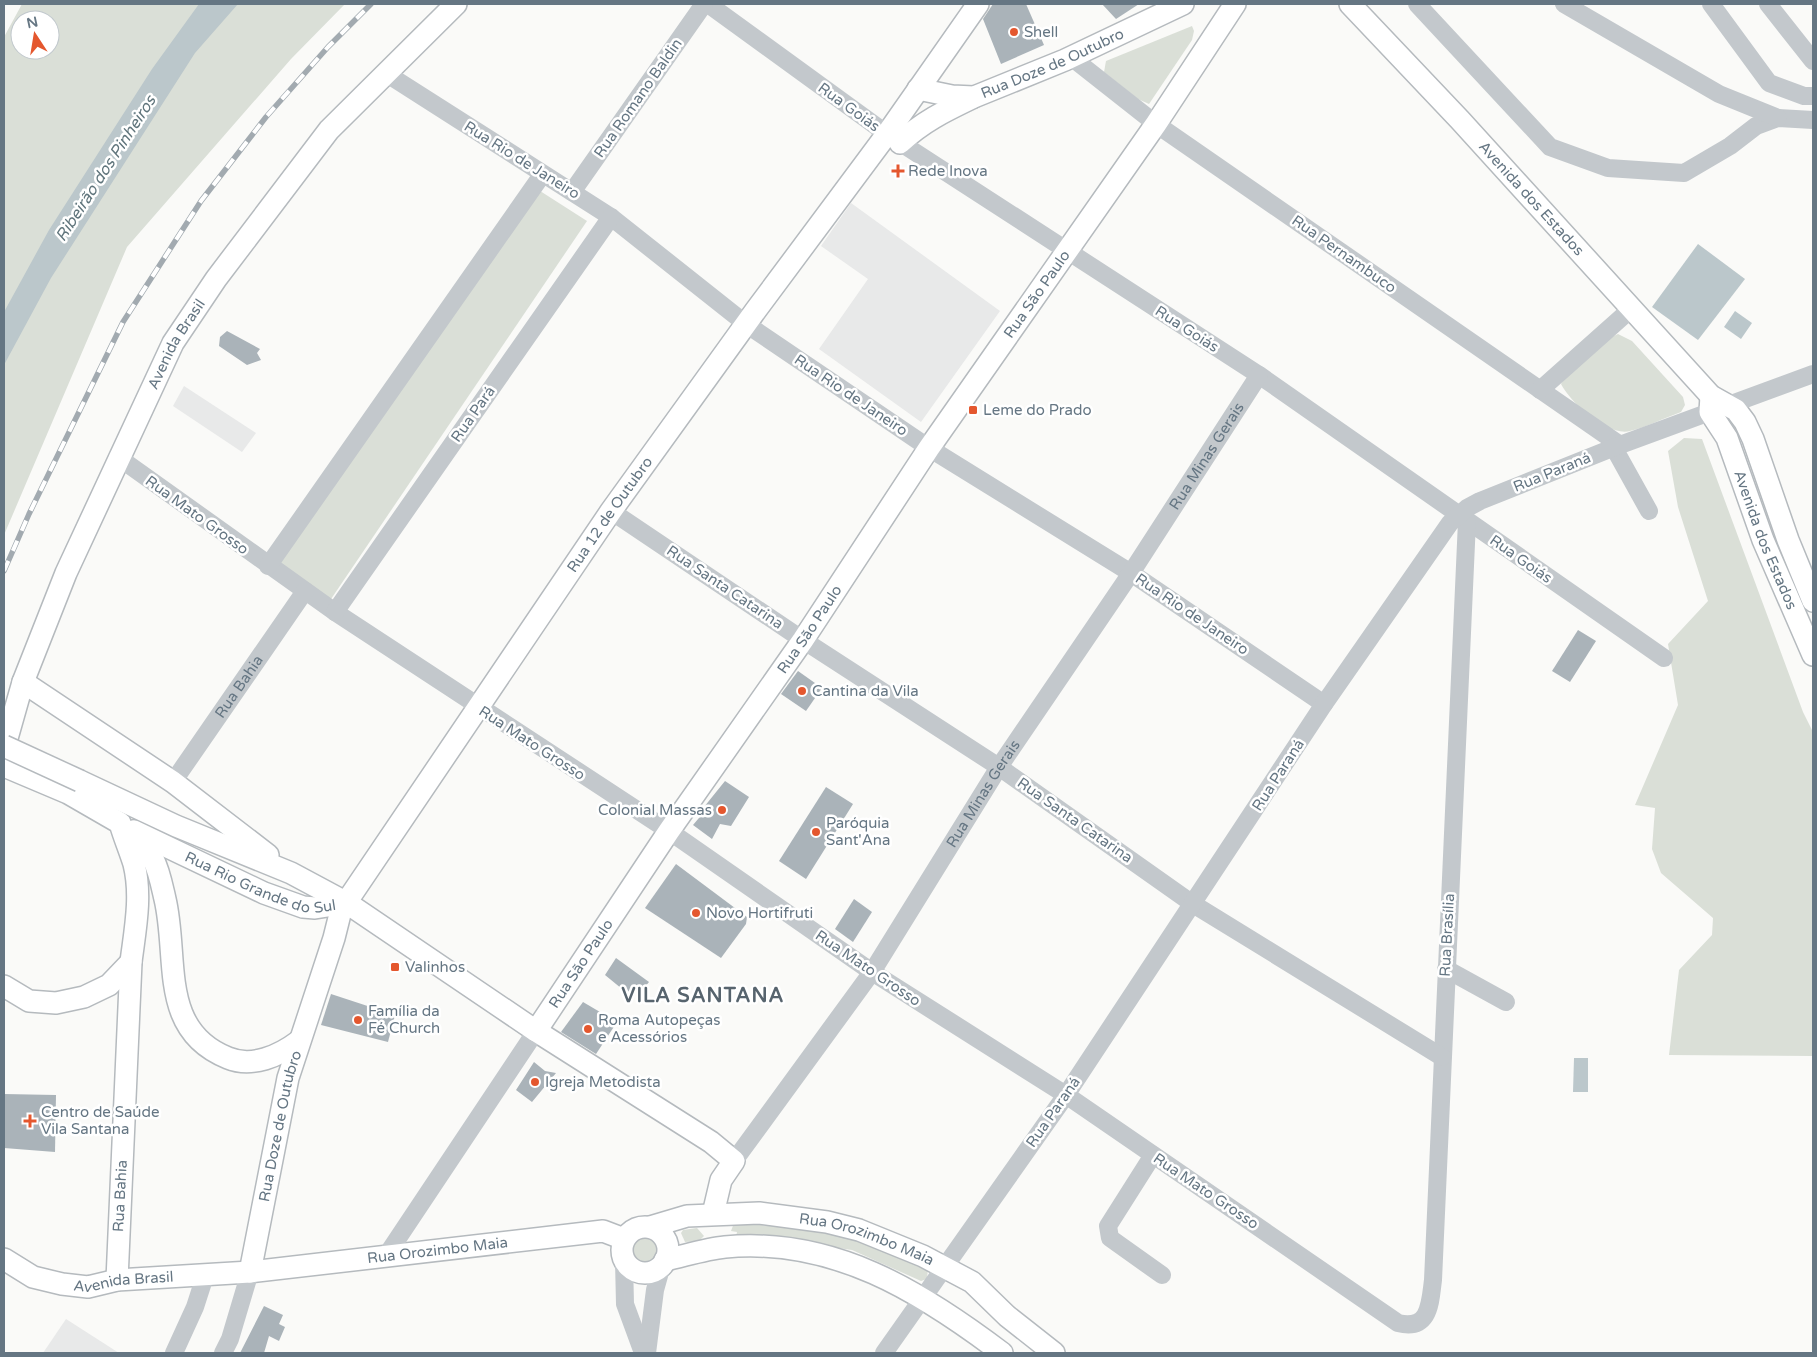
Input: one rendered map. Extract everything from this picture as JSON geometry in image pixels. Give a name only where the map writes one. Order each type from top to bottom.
[{"type":"main road","name":"Avenida Brasil","points":[[4,748],[23,682],[66,573],[118,457],[173,343],[216,279],[328,130],[456,4]]},
{"type":"main road","points":[[893,138],[918,89],[978,4]]},
{"type":"main road","name":"Rua Doze de Outubro","points":[[918,89],[952,96],[974,97],[1071,57],[1183,4]]},
{"type":"main road","name":"Rua São Paulo","points":[[536,1031],[669,832],[803,640],[929,448],[1156,124],[1235,4]]},
{"type":"main road","name":"Avenida dos Estados","points":[[1350,4],[1460,120],[1717,404],[1764,540],[1813,656]]},
{"type":"main road","points":[[893,138],[974,97]]},
{"type":"main road","name":"Rua 12 de Outubro","points":[[348,903],[611,511],[746,324],[893,138]]},
{"type":"main road","name":"Avenida dos Estados","points":[[1717,404],[1736,410],[1753,439],[1788,540],[1813,602]]},
{"type":"main road","name":"Rua Rio Grande do Sul","points":[[23,682],[173,782],[292,873]]},
{"type":"main road","points":[[4,748],[71,791]]},
{"type":"main road","points":[[4,766],[71,791],[176,826],[292,873],[348,903]]},
{"type":"main road","points":[[4,774],[71,791]]},
{"type":"main road","name":"Rua Rio Grande do Sul","points":[[71,791],[91,806],[127,827],[264,894],[303,907],[315,908],[348,903],[536,1031],[711,1142],[734,1161]]},
{"type":"main road","points":[[127,827],[153,859],[163,892],[178,1006],[186,1026],[200,1043],[215,1053],[233,1060],[253,1061],[268,1059],[285,1052],[298,1041]]},
{"type":"main road","name":"Rua Bahia","points":[[116,1280],[131,962],[138,891],[127,827]]},
{"type":"main road","name":"Rua Doze de Outubro","points":[[250,1272],[269,1165],[288,1078],[298,1041],[334,938],[341,910],[348,903]]},
{"type":"main road","points":[[4,986],[30,1001],[56,1004],[84,997],[109,985],[131,962]]},
{"type":"main road","name":"Rua Minas Gerais","points":[[713,1214],[721,1180],[734,1161]]},
{"type":"main road","name":"Rua Orozimbo Maia","points":[[650,1228],[686,1216],[759,1213],[827,1222],[859,1230],[944,1267],[972,1282],[1007,1316],[1054,1353]]},
{"type":"main road","points":[[713,1214],[723,1247]]},
{"type":"main road","points":[[650,1228],[664,1236],[668,1251],[663,1263],[649,1272],[642,1272],[635,1270],[624,1260],[622,1246],[624,1239],[635,1229],[650,1228]]},
{"type":"main road","name":"Rua Orozimbo Maia","points":[[250,1272],[603,1230],[624,1239]]},
{"type":"main road","name":"Rua Orozimbo Maia","points":[[663,1263],[723,1247],[764,1246],[845,1261],[886,1277],[924,1299],[1002,1353]]},
{"type":"main road","name":"Avenida Brasil","points":[[4,1259],[33,1277],[62,1284],[88,1287],[116,1280],[250,1272]]},
{"type":"street","name":"Rua Goiás","points":[[706,4],[893,138],[1259,375],[1664,658]]},
{"type":"street","name":"Rua Romano Baldin","points":[[572,192],[706,4]]},
{"type":"street","points":[[1417,4],[1550,147],[1608,168],[1684,173],[1730,146],[1756,126],[1778,118]]},
{"type":"street","points":[[1564,4],[1719,94],[1778,118],[1813,120]]},
{"type":"street","points":[[1712,4],[1769,82],[1804,96],[1813,96]]},
{"type":"street","points":[[1768,4],[1813,61]]},
{"type":"street","name":"Rua Pernambuco","points":[[1071,57],[1156,124],[1540,390],[1617,446]]},
{"type":"street","name":"Rua Rio de Janeiro","points":[[386,74],[542,175],[611,217],[746,324],[929,448],[1131,573],[1324,704]]},
{"type":"street","points":[[268,566],[542,175]]},
{"type":"street","name":"Rua Pará","points":[[335,612],[611,217]]},
{"type":"street","points":[[1540,390],[1631,309]]},
{"type":"street","name":"Rua Paraná","points":[[884,1353],[924,1299],[944,1267],[1066,1095],[1324,704],[1440,536],[1480,501],[1717,404],[1813,374]]},
{"type":"street","name":"Rua Minas Gerais","points":[[734,1161],[872,972],[999,767],[1131,573],[1259,375]]},
{"type":"street","points":[[1617,446],[1649,511]]},
{"type":"street","name":"Rua Mato Grosso","points":[[118,457],[268,566],[335,612],[669,832],[872,972],[1066,1095],[1398,1323]]},
{"type":"street","name":"Rua Santa Catarina","points":[[611,511],[803,640],[999,767],[1193,904],[1442,1057]]},
{"type":"street","name":"Rua Brasília","points":[[1398,1323],[1410,1326],[1419,1322],[1431,1307],[1446,969],[1462,518]]},
{"type":"street","name":"Rua Bahia","points":[[173,782],[304,591]]},
{"type":"street","points":[[1446,969],[1506,1002]]},
{"type":"street","name":"Rua São Paulo","points":[[386,1256],[536,1031]]},
{"type":"street","points":[[1153,1155],[1108,1226],[1110,1238],[1162,1275]]},
{"type":"street","points":[[624,1260],[625,1304],[645,1353]]},
{"type":"street","points":[[645,1353],[655,1290],[663,1263]]},
{"type":"street","name":"Rua Doze de Outubro","points":[[223,1353],[230,1339],[250,1272]]},
{"type":"street","points":[[174,1353],[196,1307],[205,1276]]},
{"type":"shaded area","points":[[22,4],[345,4],[291,59],[127,247],[4,535],[4,37],[10,26],[10,60],[60,60],[60,10],[19,10]]},
{"type":"shaded area","points":[[1192,26],[1194,31],[1192,40],[1149,104],[1138,99],[1104,72],[1106,61]]},
{"type":"shaded area","points":[[537,189],[587,221],[329,602],[271,564]]},
{"type":"shaded area","points":[[851,203],[1000,311],[921,422],[819,349],[868,279],[821,246]]},
{"type":"shaded area","points":[[1618,334],[1632,341],[1683,397],[1685,405],[1681,412],[1649,425],[1630,431],[1621,431],[1601,424],[1572,400],[1561,384],[1586,355]]},
{"type":"shaded area","points":[[184,386],[256,433],[242,452],[173,406]]},
{"type":"shaded area","points":[[1684,438],[1702,439],[1803,712],[1813,732],[1813,1056],[1669,1055],[1679,970],[1712,935],[1713,918],[1661,873],[1652,849],[1655,808],[1635,805],[1678,705],[1668,644],[1708,601],[1678,507],[1668,451]]},
{"type":"shaded area","points":[[734,1223],[812,1229],[859,1239],[928,1268],[927,1279],[921,1281],[852,1250],[776,1239],[736,1237],[737,1232],[731,1231]]},
{"type":"shaded area","points":[[697,1228],[704,1236],[699,1241],[685,1242],[681,1233],[683,1230]]},
{"type":"shaded area","points":[[645,1235],[656,1239],[660,1250],[656,1261],[645,1265],[634,1261],[630,1250],[634,1239]]},
{"type":"shaded area","points":[[66,1319],[119,1353],[43,1353]]},
{"type":"water","name":"Ribeirão dos Pinheiros","points":[[199,4],[238,4],[195,53],[51,278],[4,365],[4,312],[49,230],[152,69]]},
{"type":"water","points":[[1698,244],[1745,279],[1698,340],[1652,307]]},
{"type":"water","points":[[1735,311],[1752,323],[1741,339],[1724,327]]},
{"type":"water","points":[[1574,1058],[1588,1058],[1588,1092],[1573,1092]]},
{"type":"building","name":"Shell","points":[[993,4],[1026,4],[1044,45],[1001,64],[983,19]]},
{"type":"building","points":[[1102,4],[1139,4],[1116,19]]},
{"type":"building","points":[[227,331],[260,349],[257,353],[261,360],[247,365],[219,346],[220,337]]},
{"type":"building","points":[[1578,630],[1596,641],[1570,682],[1552,671]]},
{"type":"building","name":"Cantina da Vila","points":[[798,671],[822,688],[806,711],[781,694]]},
{"type":"building","name":"Colonial Massas","points":[[725,781],[749,797],[731,826],[720,824],[712,839],[693,825],[704,812],[704,807]]},
{"type":"building","name":"Paróquia Sant'Ana","points":[[826,787],[853,804],[806,879],[779,861]]},
{"type":"building","name":"Novo Hortifruti","points":[[676,864],[747,917],[746,924],[721,958],[645,908]]},
{"type":"building","points":[[854,899],[872,912],[853,942],[835,929]]},
{"type":"building","points":[[616,958],[649,982],[640,993],[633,987],[627,993],[605,975]]},
{"type":"building","name":"Família da Fé Church","points":[[331,994],[395,1015],[388,1042],[321,1025]]},
{"type":"building","name":"Roma Autopeças e Acessórios","points":[[583,1002],[617,1022],[596,1054],[561,1032]]},
{"type":"building","name":"Igreja Metodista","points":[[534,1062],[545,1071],[556,1073],[532,1102],[516,1090]]},
{"type":"building","name":"Centro de Saúde Vila Santana","points":[[4,1094],[56,1095],[55,1152],[4,1148]]},
{"type":"building","points":[[264,1306],[283,1315],[279,1324],[285,1327],[279,1341],[269,1336],[264,1353],[240,1353]]},
{"type":"railway","points":[[4,571],[29,514],[123,322],[201,201],[266,117],[328,47],[371,4]]},
{"type":"place","name":"Shell","points":[[1014,32]]},
{"type":"place","name":"Rede Inova","points":[[898,171]]},
{"type":"place","name":"Leme do Prado","points":[[973,410]]},
{"type":"place","name":"Cantina da Vila","points":[[802,691]]},
{"type":"place","name":"Colonial Massas","points":[[722,810]]},
{"type":"place","name":"Paróquia Sant'Ana","points":[[816,832]]},
{"type":"place","name":"Novo Hortifruti","points":[[696,913]]},
{"type":"place","name":"Valinhos","points":[[395,967]]},
{"type":"place","name":"Família da Fé Church","points":[[358,1020]]},
{"type":"place","name":"Roma Autopeças e Acessórios","points":[[588,1029]]},
{"type":"place","name":"Igreja Metodista","points":[[535,1082]]},
{"type":"place","name":"Centro de Saúde Vila Santana","points":[[30,1121]]},
{"type":"district","name":"VILA SANTANA","points":[[703,995]]}]
